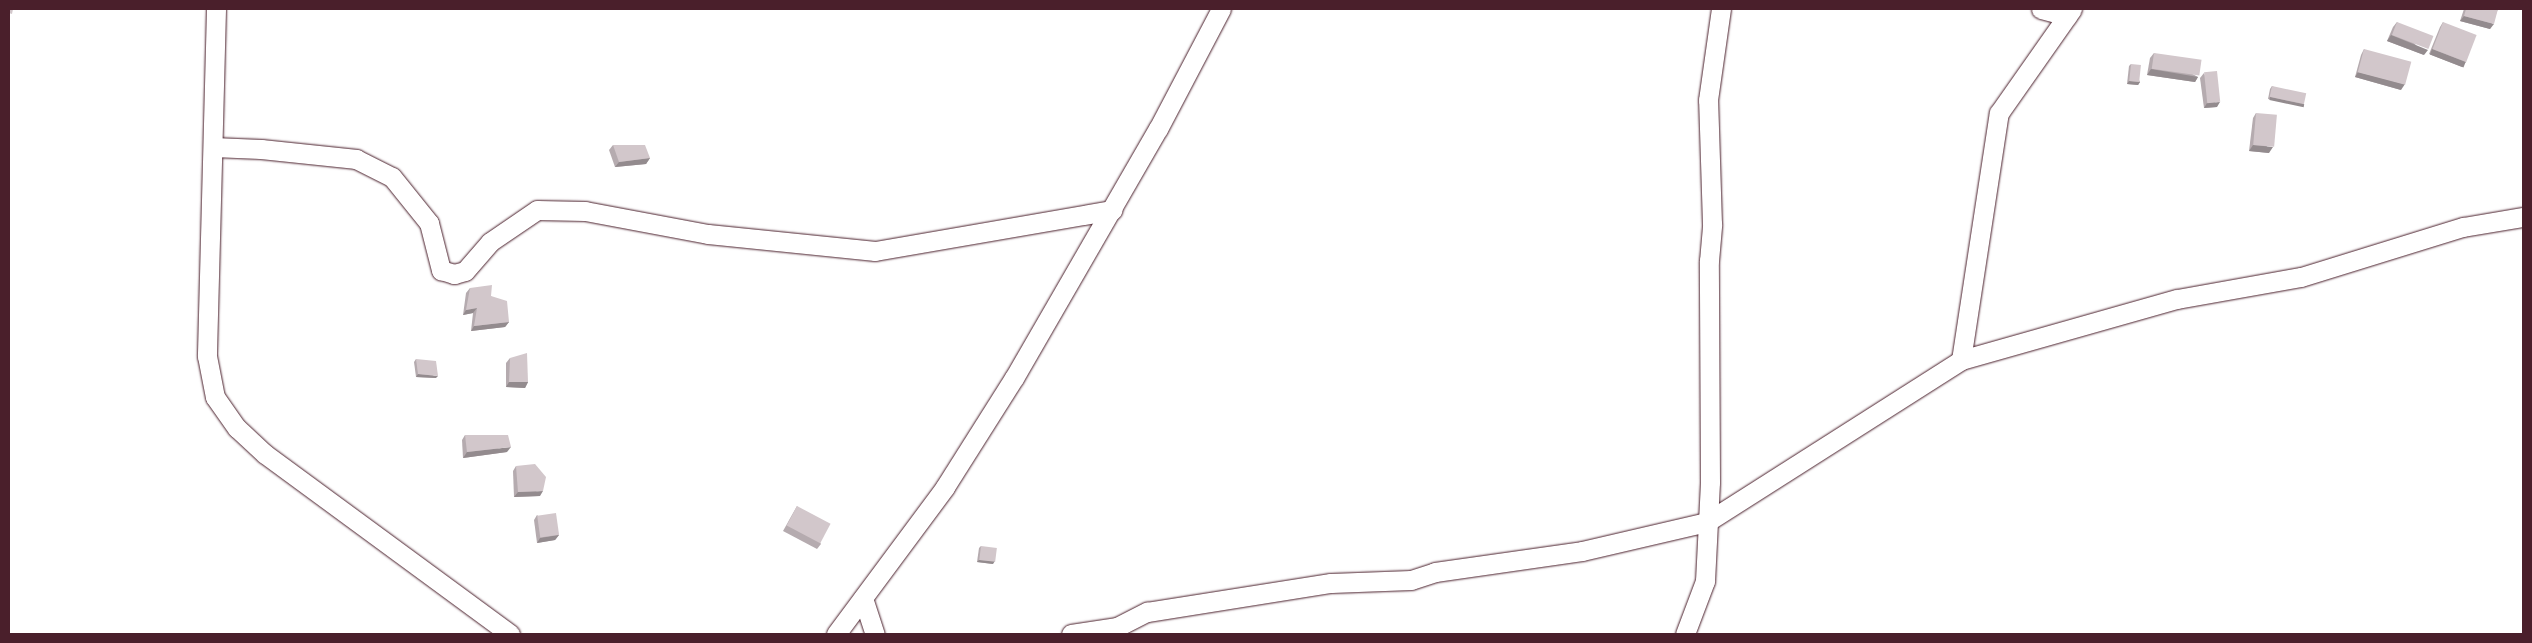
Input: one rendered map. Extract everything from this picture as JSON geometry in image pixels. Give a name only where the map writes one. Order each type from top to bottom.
[{"type":"street","points":[[216,9],[207,356],[216,397],[237,428],[265,454],[510,634]]},
{"type":"street","points":[[836,634],[950,479],[1014,378],[1112,210],[1221,9]]},
{"type":"street","points":[[1685,634],[1704,581],[1710,482],[1709,278],[1712,224],[1708,100],[1721,9]]},
{"type":"street","points":[[1961,360],[1999,113],[2070,12],[2041,9]]},
{"type":"street","points":[[213,147],[356,159],[392,176],[428,223],[441,270],[454,274],[465,271],[490,242],[537,210],[585,211],[708,234],[875,251],[1112,210]]},
{"type":"street","points":[[1071,634],[1117,627],[1147,612],[1332,583],[1411,580],[1435,572],[1582,551],[1707,522],[1961,360],[2177,299],[2301,277],[2463,227],[2523,217]]},
{"type":"street","points":[[863,598],[875,634]]},
{"type":"building","points":[[9,9],[13,9],[12,14],[9,13]]},
{"type":"building","points":[[2466,9],[2498,9],[2494,24],[2464,16]]},
{"type":"building","points":[[2397,22],[2433,36],[2428,49],[2392,35]]},
{"type":"building","points":[[2443,22],[2477,35],[2466,62],[2433,49]]},
{"type":"building","points":[[2364,49],[2411,62],[2405,85],[2358,72]]},
{"type":"building","points":[[2154,53],[2202,60],[2199,76],[2152,69]]},
{"type":"building","points":[[2131,64],[2141,65],[2139,82],[2129,81]]},
{"type":"building","points":[[2217,71],[2220,102],[2207,103],[2204,72]]},
{"type":"building","points":[[2272,86],[2306,93],[2304,104],[2270,97]]},
{"type":"building","points":[[2256,113],[2277,115],[2274,147],[2253,145]]},
{"type":"building","points":[[613,145],[645,145],[650,158],[619,162]]},
{"type":"building","points":[[492,285],[491,296],[507,301],[509,322],[474,326],[477,308],[466,310],[470,288]]},
{"type":"building","points":[[527,353],[528,382],[509,382],[510,358]]},
{"type":"building","points":[[416,359],[436,361],[438,376],[418,374]]},
{"type":"building","points":[[465,435],[508,435],[511,447],[467,452]]},
{"type":"building","points":[[535,464],[546,477],[543,491],[518,492],[516,466]]},
{"type":"building","points":[[797,506],[831,524],[820,543],[787,525]]},
{"type":"building","points":[[556,513],[559,535],[540,537],[537,516]]},
{"type":"building","points":[[981,546],[997,548],[995,562],[979,560]]}]
